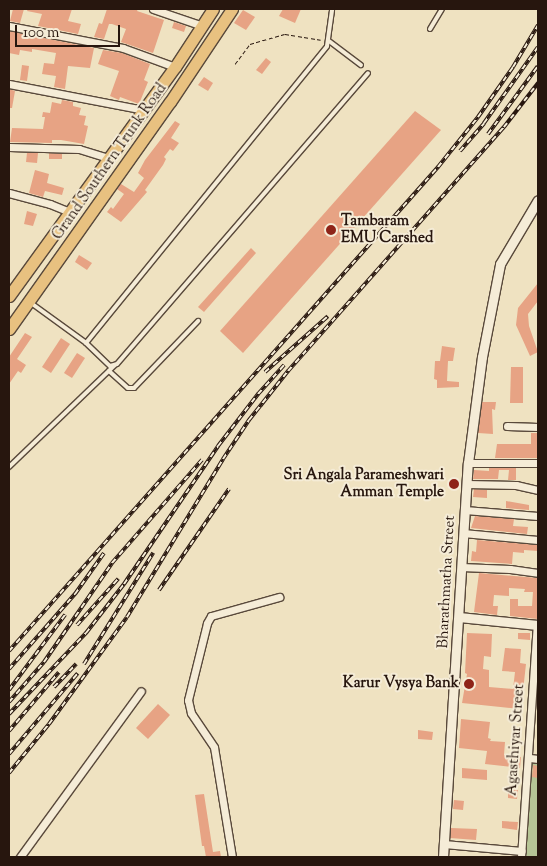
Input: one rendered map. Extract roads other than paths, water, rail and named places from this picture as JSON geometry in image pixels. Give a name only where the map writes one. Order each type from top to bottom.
[{"type":"main road","name":"Grand Southern Trunk Road","points":[[10,292],[110,158],[214,9]]},
{"type":"main road","name":"Grand Southern Trunk Road","points":[[9,329],[170,102],[232,9]]},
{"type":"street","points":[[153,9],[203,26]]},
{"type":"street","points":[[9,26],[123,48],[175,67]]},
{"type":"street","points":[[9,84],[144,110]]},
{"type":"street","points":[[9,147],[79,148],[110,158]]},
{"type":"street","points":[[9,193],[70,212]]},
{"type":"street","name":"Bharathmatha Street","points":[[443,857],[460,617],[460,567],[468,463],[482,356],[500,264],[538,200]]},
{"type":"street","points":[[507,426],[538,427]]},
{"type":"street","points":[[468,463],[538,463]]},
{"type":"street","points":[[467,484],[516,484],[538,490]]},
{"type":"street","points":[[465,510],[538,516]]},
{"type":"street","points":[[463,533],[538,540]]},
{"type":"street","points":[[460,567],[510,569],[538,573]]},
{"type":"street","points":[[232,857],[214,747],[191,713],[188,700],[207,622],[212,616],[278,597]]},
{"type":"street","points":[[460,617],[538,625]]},
{"type":"street","name":"Agasthiyar Street","points":[[522,854],[538,625]]},
{"type":"street","points":[[20,857],[141,691]]},
{"type":"street","points":[[530,758],[538,759]]},
{"type":"street","points":[[444,844],[522,854]]},
{"type":"lane","points":[[86,343],[327,46],[332,9]]},
{"type":"lane","points":[[430,28],[442,9]]},
{"type":"lane","points":[[329,41],[361,65]]},
{"type":"lane","points":[[9,467],[116,364],[368,73]]},
{"type":"lane","points":[[28,302],[86,343],[110,366],[116,364]]},
{"type":"lane","points":[[109,371],[128,388],[134,388],[198,321]]},
{"type":"railway","points":[[9,651],[438,167],[478,117],[513,67],[538,25]]},
{"type":"railway","points":[[460,151],[484,123],[538,47]]},
{"type":"railway","points":[[488,134],[538,66]]},
{"type":"railway","points":[[9,773],[49,724],[127,617],[223,459],[249,420],[288,371],[504,127],[538,83]]},
{"type":"railway","points":[[265,372],[328,316]]},
{"type":"railway","points":[[9,714],[86,633],[124,584],[218,446],[258,394],[284,365]]},
{"type":"railway","points":[[9,702],[44,662],[112,563],[202,460]]},
{"type":"railway","points":[[159,590],[229,489]]},
{"type":"railway","points":[[9,669],[75,594],[104,553]]},
{"type":"railway","points":[[84,664],[153,553]]},
{"type":"railway","points":[[77,625],[118,579]]},
{"type":"railway","points":[[9,690],[65,615]]},
{"type":"railway","points":[[54,687],[76,664]]},
{"type":"railway","points":[[9,731],[59,672]]},
{"type":"railway","points":[[9,754],[78,673]]},
{"type":"place","name":"Tambaram EMU Carshed","points":[[331,230]]},
{"type":"place","name":"Sri Angala Parameshwari Amman Temple","points":[[454,484]]},
{"type":"place","name":"Karur Vysya Bank","points":[[469,684]]}]
